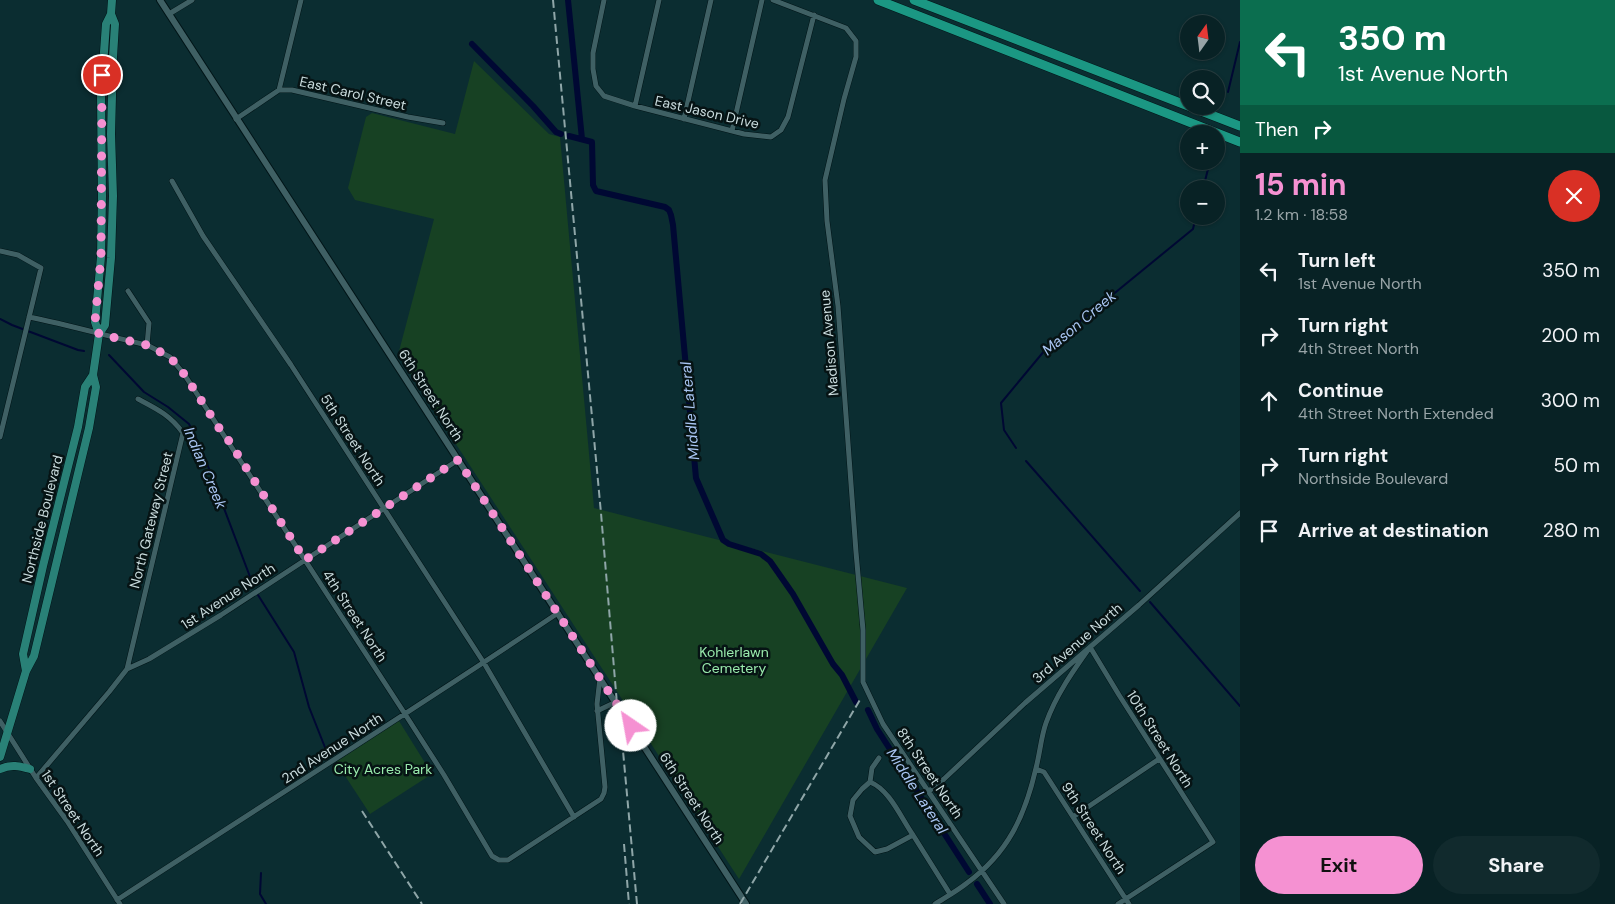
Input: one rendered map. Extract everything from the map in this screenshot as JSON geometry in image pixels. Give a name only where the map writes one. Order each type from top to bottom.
[{"type":"highway","points":[[878,0],[1240,143]]},
{"type":"highway","points":[[914,0],[1240,126]]},
{"type":"main road","name":"Northside Boulevard","points":[[0,757],[26,671],[34,656],[89,428],[96,387],[93,376],[99,334],[105,326],[111,258],[113,196],[111,134],[115,24],[111,14],[112,0]]},
{"type":"main road","name":"Northside Boulevard","points":[[26,671],[23,654],[78,427],[85,387],[93,376]]},
{"type":"main road","points":[[0,769],[16,765],[30,769]]},
{"type":"street","name":"6th Street North","points":[[160,0],[746,904]]},
{"type":"street","points":[[169,14],[192,0]]},
{"type":"street","points":[[279,90],[301,0]]},
{"type":"street","name":"East Jason Drive","points":[[604,0],[593,53],[596,86],[604,96],[635,106],[744,134],[771,137],[781,130],[788,118],[814,15]]},
{"type":"street","points":[[635,106],[659,0]]},
{"type":"street","points":[[684,119],[711,0]]},
{"type":"street","points":[[732,131],[762,0]]},
{"type":"street","points":[[773,0],[814,15]]},
{"type":"street","name":"Madison Avenue","points":[[814,15],[846,28],[856,41],[856,57],[844,99],[826,180],[827,221],[838,306],[864,646]]},
{"type":"street","name":"East Carol Street","points":[[236,119],[279,90],[292,90],[442,123]]},
{"type":"street","name":"5th Street North","points":[[172,182],[203,236],[291,365],[484,663],[574,816]]},
{"type":"street","points":[[0,251],[18,255],[41,268],[0,436]]},
{"type":"street","points":[[128,291],[149,323],[147,345]]},
{"type":"street","name":"4th Street North","points":[[29,317],[62,323],[147,345],[170,357],[184,374],[405,714],[492,856],[499,860],[508,860],[574,816]]},
{"type":"street","name":"North Gateway Street","points":[[127,669],[183,433],[174,421],[138,399]]},
{"type":"street","name":"1st Avenue North","points":[[36,778],[127,669],[221,615],[458,460]]},
{"type":"street","name":"3rd Avenue North","points":[[929,791],[944,780],[1025,703],[1240,512]]},
{"type":"street","name":"2nd Avenue North","points":[[119,902],[296,783],[484,663],[558,613]]},
{"type":"street","name":"8th Street North","points":[[864,646],[863,682],[883,724],[1004,904]]},
{"type":"street","points":[[935,904],[967,884],[995,859],[1016,827],[1021,818],[1036,769],[1045,725],[1069,676],[1090,647]]},
{"type":"street","name":"10th Street North","points":[[1090,647],[1213,842],[1128,901]]},
{"type":"street","points":[[574,816],[601,799],[604,794],[605,787],[597,711],[600,678]]},
{"type":"street","points":[[597,711],[616,702]]},
{"type":"street","name":"1st Street North","points":[[0,721],[119,902]]},
{"type":"street","points":[[879,758],[872,768],[870,782],[862,788],[853,800],[850,816],[859,837],[875,852],[887,849],[913,835]]},
{"type":"street","points":[[1074,817],[1159,759]]},
{"type":"street","name":"9th Street North","points":[[1036,769],[1044,772],[1128,901]]},
{"type":"street","points":[[870,782],[877,785],[890,799],[950,894]]},
{"type":"street","points":[[1118,904],[1128,901]]},
{"type":"green space","name":"Kohlerlawn Cemetery","points":[[474,61],[549,134],[560,137],[594,508],[907,588],[739,879],[398,355],[434,219],[355,200],[348,188],[366,117],[372,113],[455,134]]},
{"type":"green space","name":"City Acres Park","points":[[399,721],[432,774],[370,814],[336,762]]},
{"type":"waterway","points":[[568,0],[582,139]]},
{"type":"waterway","name":"Mason Creek","points":[[1228,92],[1240,42]]},
{"type":"waterway","name":"Middle Lateral","points":[[472,44],[556,132],[561,134]]},
{"type":"waterway","name":"Middle Lateral","points":[[569,136],[592,142],[593,185],[596,191],[665,207],[669,210],[673,225],[696,478],[723,540],[729,544],[761,554],[770,561],[793,594],[833,664],[842,675],[856,702]]},
{"type":"waterway","name":"Mason Creek","points":[[1205,180],[1208,170]]},
{"type":"waterway","name":"Mason Creek","points":[[1016,448],[1004,430],[1001,403],[1045,350],[1193,229],[1194,225]]},
{"type":"waterway","name":"Indian Creek","points":[[0,319],[84,351]]},
{"type":"waterway","name":"Indian Creek","points":[[109,355],[144,392],[168,407],[189,424],[203,453],[252,582]]},
{"type":"waterway","name":"Mason Creek","points":[[1026,461],[1140,591]]},
{"type":"waterway","name":"Indian Creek","points":[[258,595],[294,652],[309,707],[328,755]]},
{"type":"waterway","name":"Mason Creek","points":[[1150,602],[1240,706]]},
{"type":"waterway","name":"Middle Lateral","points":[[868,710],[877,729],[969,872]]},
{"type":"waterway","name":"Indian Creek","points":[[261,873],[260,894],[266,904]]},
{"type":"waterway","name":"Middle Lateral","points":[[977,884],[990,904]]},
{"type":"railway","points":[[553,0],[637,904]]},
{"type":"railway","points":[[740,904],[861,698]]},
{"type":"railway","points":[[362,811],[422,904]]},
{"type":"railway","points":[[624,844],[629,904]]},
{"type":"route","points":[[102,75],[101,257],[95,322],[99,334],[147,345],[170,357],[184,374],[229,441],[305,560],[458,460],[631,726]]}]
